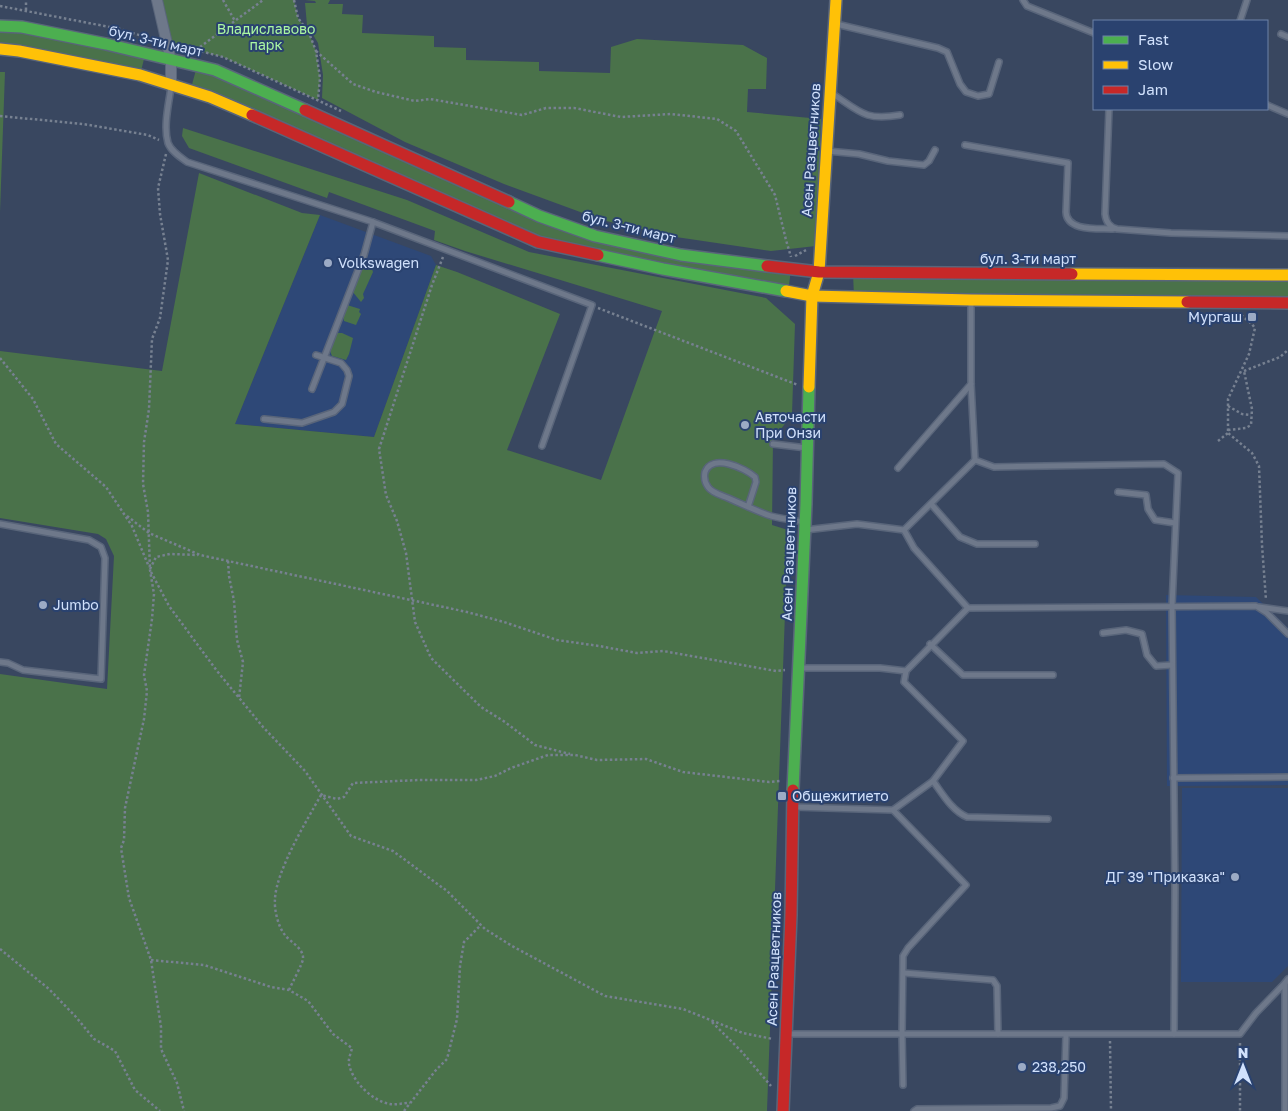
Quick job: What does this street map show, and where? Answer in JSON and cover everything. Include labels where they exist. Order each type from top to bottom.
[{"type":"street","points":[[156,0],[168,43],[171,61],[171,86]]},
{"type":"street","name":"Асен Разцветников","points":[[784,1107],[812,296],[819,272],[836,0]]},
{"type":"street","name":"бул. 3-ти март","points":[[0,26],[22,27],[106,44],[215,70],[539,216],[595,236],[681,255],[819,272],[1288,275]]},
{"type":"street","points":[[0,49],[140,75],[210,97],[538,242],[663,269],[812,296],[971,300],[1288,303]]},
{"type":"lane","points":[[1023,0],[1027,6],[1093,33]]},
{"type":"lane","points":[[1240,20],[1248,0]]},
{"type":"lane","points":[[835,24],[948,52],[960,84],[966,92],[978,96],[989,94],[998,62]]},
{"type":"lane","points":[[1281,34],[1288,36]]},
{"type":"lane","points":[[171,86],[167,127],[168,143],[175,153],[187,162],[373,222],[445,251],[592,305],[542,446]]},
{"type":"lane","points":[[830,92],[854,110],[865,115],[886,117],[900,115]]},
{"type":"lane","points":[[1268,105],[1288,114]]},
{"type":"lane","points":[[1109,110],[1105,218],[1109,226],[1117,229]]},
{"type":"lane","points":[[965,145],[1068,163],[1067,220],[1076,226],[1171,233],[1288,236]]},
{"type":"lane","points":[[826,151],[859,154],[888,161],[924,165],[929,161],[935,150]]},
{"type":"lane","points":[[312,389],[364,255],[373,222]]},
{"type":"lane","points":[[904,530],[975,460],[971,300]]},
{"type":"lane","points":[[264,419],[302,423],[334,412],[342,404],[349,376],[347,370],[341,363],[316,355]]},
{"type":"lane","points":[[898,468],[972,384]]},
{"type":"lane","points":[[773,444],[808,448]]},
{"type":"lane","points":[[975,460],[994,467],[1164,464],[1178,472],[1172,606],[1175,888],[1174,1034]]},
{"type":"lane","points":[[748,507],[756,482],[755,477],[725,463],[717,462],[709,466],[704,478],[710,490],[748,507],[772,516],[805,526],[857,524],[904,530]]},
{"type":"lane","points":[[1118,492],[1146,495],[1148,509],[1155,520],[1175,523]]},
{"type":"lane","points":[[931,504],[960,537],[977,544],[1035,544]]},
{"type":"lane","points":[[0,524],[89,540],[102,547],[105,558],[102,678],[23,670],[8,663],[0,662]]},
{"type":"lane","points":[[904,530],[914,548],[968,608]]},
{"type":"lane","points":[[793,806],[893,810],[933,781],[963,741],[904,682],[906,671],[930,644],[968,608],[1172,606],[1258,607],[1288,611]]},
{"type":"lane","points":[[1258,607],[1267,613],[1288,634]]},
{"type":"lane","points":[[1102,633],[1126,630],[1142,634],[1147,655],[1156,666],[1172,665]]},
{"type":"lane","points":[[930,644],[963,675],[1053,675]]},
{"type":"lane","points":[[799,668],[880,668],[906,671]]},
{"type":"lane","points":[[1173,778],[1288,777]]},
{"type":"lane","points":[[933,781],[952,806],[960,814],[967,817],[1048,819]]},
{"type":"lane","points":[[893,810],[966,885],[908,948],[903,956],[903,1084]]},
{"type":"lane","points":[[904,973],[993,980],[997,986],[998,1034]]},
{"type":"lane","points":[[787,1038],[902,1034],[1240,1034],[1256,1013],[1286,981]]},
{"type":"lane","points":[[1285,1111],[1286,981]]},
{"type":"lane","points":[[914,1111],[917,1109],[1052,1108],[1060,1106],[1064,1098],[1066,1035]]},
{"type":"path","points":[[26,0],[26,10]]},
{"type":"path","points":[[223,0],[235,21]]},
{"type":"path","points":[[196,50],[263,0]]},
{"type":"path","points":[[294,0],[298,18],[309,33],[316,51],[320,78],[318,100]]},
{"type":"path","points":[[0,6],[120,29],[223,57],[345,114]]},
{"type":"path","points":[[316,51],[353,84],[376,92],[415,101],[430,98],[522,115],[546,108],[574,108],[621,117],[671,114],[717,119],[736,131],[775,195],[792,258]]},
{"type":"path","points":[[0,116],[82,124],[148,136],[168,143],[158,188],[160,214],[168,260],[160,318],[152,340],[144,442],[143,484],[148,512],[150,570],[154,594],[144,675],[147,691],[144,719],[125,808],[124,840],[121,848],[129,898],[151,960],[161,1027],[161,1049],[177,1083],[184,1111]]},
{"type":"path","points":[[782,256],[792,258],[808,249],[820,249]]},
{"type":"path","points":[[445,251],[432,285],[379,450],[386,495],[397,521],[406,553],[415,622],[431,658],[481,707],[505,722],[535,745],[597,760],[646,759],[683,772],[769,782],[794,780]]},
{"type":"path","points":[[1230,303],[1254,328],[1249,354],[1228,399],[1228,431],[1252,453],[1259,466],[1267,613]]},
{"type":"path","points":[[592,305],[809,390]]},
{"type":"path","points":[[1242,372],[1280,357],[1288,350]]},
{"type":"path","points":[[0,358],[33,399],[56,444],[106,487],[124,513],[132,526],[150,570],[169,606],[239,698],[305,772],[351,836],[393,850],[447,891],[481,925],[512,946],[605,996],[683,1009],[743,1033],[787,1038]]},
{"type":"path","points":[[1218,441],[1228,431],[1246,428],[1251,425],[1252,409],[1242,372]]},
{"type":"path","points":[[1228,406],[1242,414],[1252,415]]},
{"type":"path","points":[[124,513],[149,533],[200,555]]},
{"type":"path","points":[[150,570],[156,557],[170,554],[200,555],[412,600],[504,622],[557,640],[637,653],[663,651],[776,671],[799,668]]},
{"type":"path","points":[[228,561],[234,600],[237,640],[243,662],[239,698]]},
{"type":"path","points":[[321,794],[337,799],[344,796],[353,783],[476,780],[494,776],[548,755],[575,755]]},
{"type":"path","points":[[289,990],[303,958],[300,950],[284,934],[277,916],[275,900],[277,884],[287,860],[321,794]]},
{"type":"path","points":[[404,1111],[447,1059],[457,1019],[460,966],[464,942],[481,925]]},
{"type":"path","points":[[0,949],[49,989],[94,1039],[115,1051],[136,1090],[160,1111]]},
{"type":"path","points":[[151,960],[204,965],[272,987],[289,990],[308,1001],[333,1034],[352,1048],[348,1062],[353,1073],[372,1096],[389,1104],[410,1103]]},
{"type":"path","points":[[711,1020],[753,1065],[784,1107]]},
{"type":"path","points":[[1240,1034],[1240,1111]]},
{"type":"path","points":[[1110,1035],[1111,1111]]},
{"type":"shaded area","points":[[320,215],[431,256],[436,265],[374,437],[235,424]]},
{"type":"shaded area","points":[[1166,595],[1256,597],[1288,628],[1288,785],[1167,786]]},
{"type":"shaded area","name":"ДГ 39 \"Приказка\"","points":[[1182,788],[1288,788],[1288,966],[1272,982],[1181,982]]},
{"type":"green space","name":"Владиславово парк","points":[[157,0],[294,0],[298,18],[309,33],[316,51],[320,78],[318,100],[223,57],[168,43]]},
{"type":"green space","points":[[305,0],[330,0],[328,4],[343,4],[342,14],[363,15],[362,33],[434,36],[434,47],[466,48],[466,60],[539,62],[539,71],[610,73],[611,47],[637,39],[743,45],[767,58],[766,89],[748,89],[747,112],[821,119],[816,246],[771,251],[676,237],[602,220],[504,184],[405,142],[322,98],[323,75],[318,43],[307,25],[305,3],[316,3],[315,1]]},
{"type":"green space","points":[[0,26],[145,55],[140,75],[0,49]]},
{"type":"green space","points":[[197,66],[595,236],[791,269],[788,293],[538,242],[190,92]]},
{"type":"green space","points":[[0,72],[5,72],[0,212]]},
{"type":"green space","points":[[183,128],[407,200],[529,252],[766,298],[795,324],[792,414],[773,440],[772,525],[788,530],[767,1111],[0,1111],[0,674],[107,689],[114,556],[106,539],[98,534],[0,518],[0,351],[162,371],[199,173],[302,213],[320,215],[235,424],[374,437],[436,265],[560,314],[507,450],[601,480],[662,311],[465,251],[434,240],[435,231],[329,192],[327,198],[189,148],[182,136]]},
{"type":"green space","points":[[367,267],[372,269],[373,272],[361,302],[352,291],[360,270]]},
{"type":"green space","points":[[853,273],[1288,275],[1288,302],[854,297]]},
{"type":"green space","points":[[347,305],[360,309],[359,312],[361,314],[356,325],[344,321],[343,316]]},
{"type":"green space","points":[[337,333],[353,338],[346,360],[332,356],[331,353],[332,344]]},
{"type":"traffic: fast","points":[[0,26],[22,27],[106,44],[215,70],[305,110]]},
{"type":"traffic: fast","points":[[509,202],[539,216],[595,236],[681,255],[767,266]]},
{"type":"traffic: fast","points":[[598,255],[663,269],[786,291]]},
{"type":"traffic: fast","points":[[793,790],[806,504],[809,387]]},
{"type":"traffic: slow","points":[[809,387],[812,296],[819,272],[836,0]]},
{"type":"traffic: slow","points":[[0,49],[19,51],[140,75],[210,97],[252,115]]},
{"type":"traffic: slow","points":[[1072,274],[1288,275]]},
{"type":"traffic: slow","points":[[786,291],[812,296],[1187,302]]},
{"type":"traffic: jam","points":[[305,110],[509,202]]},
{"type":"traffic: jam","points":[[252,115],[538,242],[598,255]]},
{"type":"traffic: jam","points":[[767,266],[819,272],[1072,274]]},
{"type":"traffic: jam","points":[[1187,302],[1288,303]]},
{"type":"traffic: jam","points":[[783,1111],[791,915],[793,790]]},
{"type":"place","name":"Volkswagen","points":[[328,263]]},
{"type":"place","name":"Мургаш","points":[[1252,317]]},
{"type":"place","name":"Авточасти При Онзи","points":[[745,425]]},
{"type":"place","name":"Jumbo","points":[[43,605]]},
{"type":"place","name":"Общежитието","points":[[782,796]]},
{"type":"place","name":"ДГ 39 \"Приказка\"","points":[[1235,877]]},
{"type":"place","name":"238,250","points":[[1022,1067]]}]
